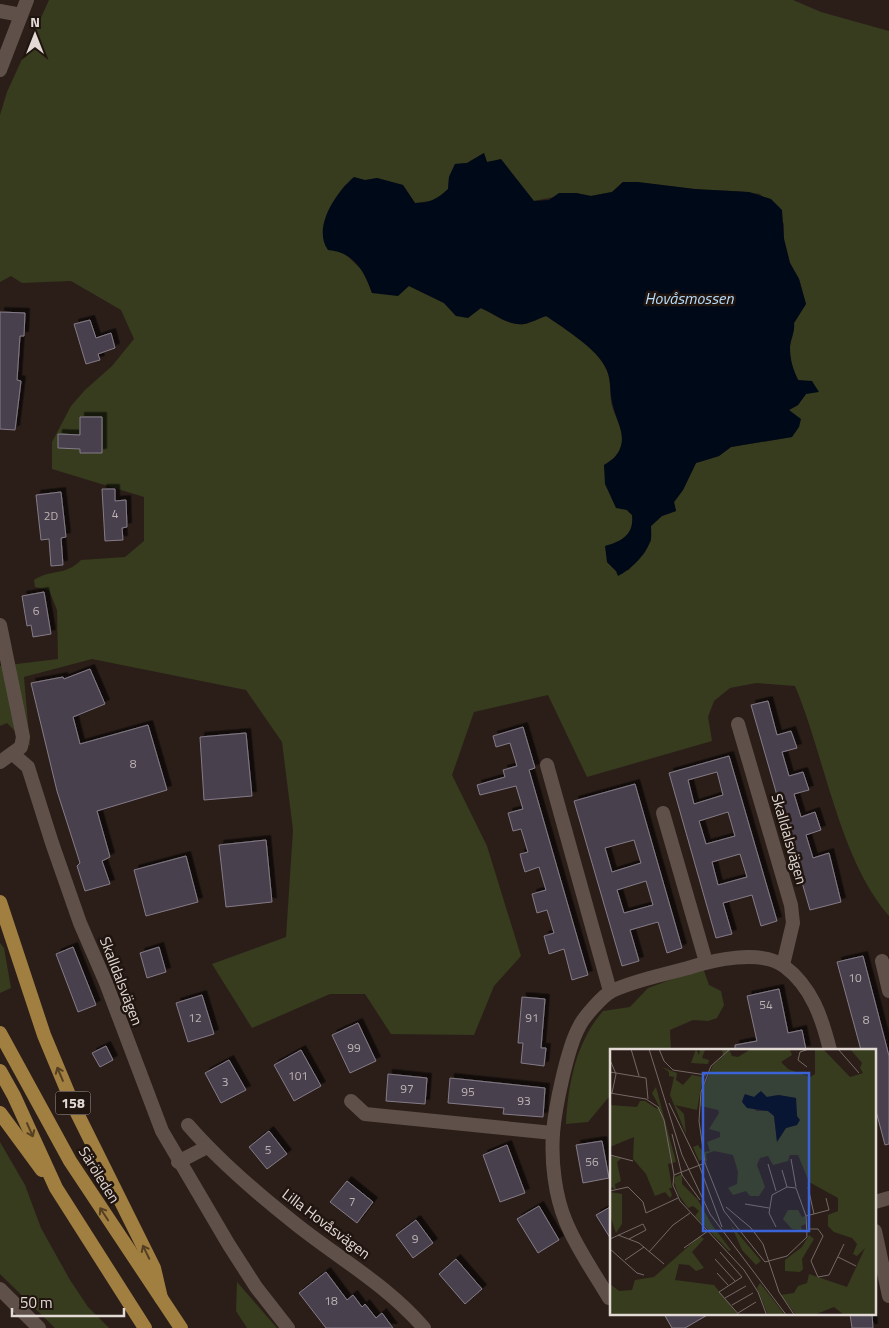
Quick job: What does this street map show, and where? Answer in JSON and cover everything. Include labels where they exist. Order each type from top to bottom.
[{"type":"main road","name":"158","points":[[0,902],[44,1036],[74,1107],[154,1268],[161,1298]]},
{"type":"main road","name":"Säröleden","points":[[0,1033],[70,1161],[181,1328]]},
{"type":"main road","points":[[0,1071],[14,1096],[56,1188]]},
{"type":"main road","points":[[0,1113],[56,1188],[145,1328]]},
{"type":"street","points":[[0,70],[27,0]]},
{"type":"street","points":[[0,11],[21,15]]},
{"type":"street","points":[[0,625],[24,737],[21,747],[0,762]]},
{"type":"street","name":"Skalldalsvägen","points":[[738,724],[791,906],[793,924],[783,965]]},
{"type":"street","name":"Skalldalsvägen","points":[[13,754],[28,767],[52,844],[80,923],[106,984],[146,1094],[178,1162],[256,1287],[288,1328]]},
{"type":"street","points":[[547,766],[610,991]]},
{"type":"street","points":[[662,813],[706,962]]},
{"type":"street","points":[[609,1298],[566,1222],[555,1181],[553,1133],[557,1105],[579,1026],[610,991],[706,962],[733,958],[751,958],[783,965],[803,985],[815,1004],[830,1049]]},
{"type":"street","points":[[882,962],[889,991]]},
{"type":"street","points":[[351,1101],[365,1114],[553,1133]]},
{"type":"street","name":"Lilla Hovåsvägen","points":[[188,1125],[207,1147],[298,1226],[406,1307],[424,1328]]},
{"type":"street","points":[[178,1162],[207,1147]]},
{"type":"street","points":[[876,1202],[889,1198]]},
{"type":"street","points":[[876,1236],[889,1296]]},
{"type":"street","points":[[0,1289],[39,1328]]},
{"type":"green space","points":[[49,0],[793,0],[821,12],[889,31],[889,916],[872,893],[857,866],[845,837],[806,714],[795,686],[756,683],[730,688],[714,701],[708,717],[712,741],[587,777],[548,695],[474,712],[452,775],[487,846],[521,956],[494,986],[474,1035],[391,1034],[365,994],[330,994],[252,1028],[212,964],[286,937],[293,830],[282,742],[246,690],[92,659],[24,677],[30,746],[7,723],[0,726],[0,666],[58,659],[57,610],[49,590],[35,587],[34,580],[40,576],[69,569],[81,560],[125,557],[144,541],[144,497],[52,469],[52,442],[71,406],[85,390],[112,366],[134,339],[121,310],[71,281],[22,283],[11,276],[0,282],[0,115],[7,92]],"holes":[[[484,153],[487,162],[501,160],[533,201],[576,193],[591,196],[612,192],[623,182],[744,192],[760,194],[784,224],[784,239],[790,263],[799,279],[806,304],[794,323],[790,346],[792,365],[806,394],[798,405],[789,410],[792,437],[731,447],[719,456],[696,463],[683,490],[674,502],[676,511],[662,516],[651,526],[651,541],[629,570],[616,571],[607,562],[634,526],[632,515],[618,499],[610,486],[605,472],[604,465],[618,452],[622,436],[612,406],[609,377],[604,365],[596,354],[575,336],[546,316],[527,323],[518,324],[507,321],[480,308],[456,316],[444,303],[409,286],[372,293],[364,272],[342,251],[327,217],[330,208],[345,185],[377,178],[403,185],[415,203],[437,200],[448,189],[449,177],[455,164],[467,163]]]},
{"type":"green space","points":[[0,943],[4,948],[11,988],[0,993]]},
{"type":"green space","points":[[703,968],[709,985],[721,991],[724,1005],[717,1018],[708,1021],[693,1020],[670,1030],[671,1049],[610,1049],[610,1097],[588,1122],[566,1124],[571,1079],[586,1036],[603,1011],[630,1007],[648,988]]},
{"type":"green space","points":[[0,1142],[25,1185],[41,1228],[70,1280],[88,1307],[109,1328],[55,1328],[0,1274]]},
{"type":"green space","points":[[237,1282],[277,1328],[247,1328],[236,1311]]},
{"type":"water","name":"Hovåsmossen","points":[[484,153],[487,162],[501,159],[534,201],[549,200],[559,193],[576,193],[591,196],[612,192],[623,182],[638,182],[695,189],[749,192],[771,199],[782,210],[784,239],[790,263],[799,279],[806,304],[794,323],[790,347],[791,360],[798,380],[812,381],[819,392],[806,394],[798,405],[789,410],[801,419],[799,427],[792,437],[731,447],[719,456],[696,463],[683,490],[674,502],[676,511],[662,516],[651,526],[651,540],[645,552],[632,566],[618,576],[616,571],[607,562],[605,546],[617,542],[626,536],[631,527],[632,515],[627,510],[616,508],[605,484],[604,465],[618,452],[622,436],[613,406],[607,371],[596,354],[575,336],[546,316],[527,323],[518,324],[507,321],[481,308],[468,318],[456,316],[444,303],[409,286],[398,296],[372,293],[357,264],[345,254],[328,250],[324,241],[324,221],[328,211],[340,192],[354,177],[365,180],[377,178],[403,185],[415,203],[425,202],[437,198],[448,189],[449,177],[455,164],[467,163]]},
{"type":"building","points":[[0,312],[25,313],[24,336],[20,336],[17,380],[21,381],[15,430],[0,429]]},
{"type":"building","points":[[90,320],[96,338],[111,333],[115,348],[98,354],[100,360],[86,364],[74,324]]},
{"type":"building","points":[[80,417],[102,417],[102,453],[80,453],[80,449],[58,448],[58,434],[80,435]]},
{"type":"building","points":[[102,489],[115,489],[115,501],[126,500],[127,527],[122,528],[123,540],[105,541]]},
{"type":"building","points":[[61,492],[66,537],[61,538],[63,565],[51,566],[49,539],[41,540],[36,495]]},
{"type":"building","points":[[44,592],[51,634],[33,637],[31,625],[27,626],[22,596]]},
{"type":"building","points":[[90,669],[105,704],[73,717],[80,744],[148,725],[167,790],[97,811],[110,857],[102,861],[110,884],[85,891],[77,866],[80,863],[57,791],[31,683],[63,677],[64,679]]},
{"type":"building","points":[[768,701],[777,735],[791,731],[797,748],[782,752],[789,776],[803,772],[809,790],[794,794],[801,817],[815,812],[821,830],[806,835],[813,858],[829,853],[841,902],[810,910],[751,705]]},
{"type":"building","points":[[523,727],[535,768],[529,770],[588,975],[572,980],[564,949],[549,954],[544,936],[554,933],[547,910],[537,913],[532,894],[546,890],[539,867],[525,872],[520,854],[528,852],[521,829],[513,831],[508,813],[523,809],[516,786],[480,795],[477,785],[505,777],[503,770],[517,766],[510,743],[496,747],[493,736]]},
{"type":"building","points":[[246,733],[252,796],[204,800],[200,737]]},
{"type":"building","points":[[729,756],[777,921],[761,926],[752,895],[723,903],[732,934],[716,938],[669,773]],"holes":[[[717,772],[723,795],[694,804],[688,780]],[[728,812],[735,836],[706,844],[699,821]],[[740,854],[747,877],[718,885],[712,862]]]},
{"type":"building","points":[[635,784],[682,948],[667,953],[658,922],[630,930],[639,961],[622,966],[574,801]],"holes":[[[634,840],[641,863],[612,872],[605,848]],[[646,881],[653,905],[624,913],[617,890]]]},
{"type":"building","points":[[266,840],[272,902],[226,907],[219,845]]},
{"type":"building","points":[[186,856],[198,902],[146,916],[134,870]]},
{"type":"building","points":[[73,947],[96,1005],[78,1012],[56,954]]},
{"type":"building","points":[[159,947],[166,972],[147,978],[140,953]]},
{"type":"building","points":[[863,956],[889,1056],[889,1144],[885,1145],[876,1111],[876,1049],[861,1049],[837,962]]},
{"type":"building","points":[[779,989],[788,1033],[802,1030],[806,1049],[735,1049],[735,1045],[757,1041],[747,996]]},
{"type":"building","points":[[202,995],[214,1034],[188,1042],[176,1003]]},
{"type":"building","points":[[522,997],[545,999],[541,1048],[546,1048],[544,1066],[521,1063],[523,1043],[518,1043]]},
{"type":"building","points":[[358,1023],[376,1061],[350,1073],[332,1035]]},
{"type":"building","points":[[106,1046],[113,1060],[100,1067],[92,1053]]},
{"type":"building","points":[[301,1050],[321,1086],[294,1101],[274,1065]]},
{"type":"building","points":[[229,1060],[246,1090],[221,1103],[205,1073]]},
{"type":"building","points":[[388,1074],[427,1078],[425,1104],[386,1101]]},
{"type":"building","points":[[450,1078],[545,1088],[543,1117],[503,1114],[504,1108],[448,1103]]},
{"type":"building","points":[[269,1131],[287,1154],[267,1169],[249,1147]]},
{"type":"building","points":[[602,1141],[609,1178],[583,1183],[576,1145]]},
{"type":"building","points":[[507,1145],[525,1193],[500,1202],[483,1155]]},
{"type":"building","points":[[347,1181],[373,1202],[357,1223],[330,1202]]},
{"type":"building","points":[[539,1206],[559,1240],[538,1253],[517,1219]]},
{"type":"building","points":[[610,1207],[610,1238],[596,1215]]},
{"type":"building","points":[[416,1220],[433,1243],[413,1258],[396,1235]]},
{"type":"building","points":[[456,1259],[482,1289],[465,1304],[439,1274]]},
{"type":"building","points":[[326,1272],[347,1300],[353,1295],[362,1307],[365,1304],[376,1318],[382,1313],[393,1328],[326,1328],[299,1293]]},
{"type":"building","points":[[665,1316],[706,1316],[685,1328],[672,1328]]},
{"type":"building","points":[[850,1316],[872,1316],[873,1328],[852,1328]]}]
